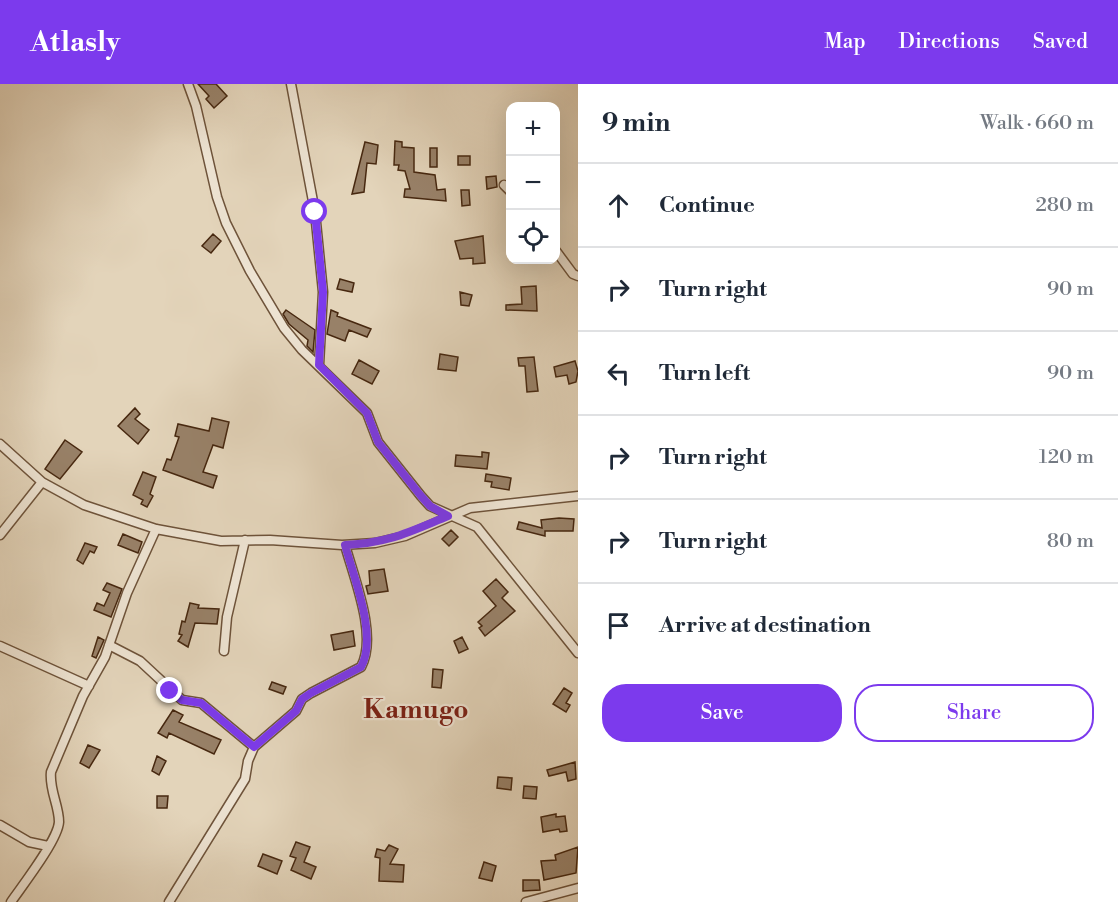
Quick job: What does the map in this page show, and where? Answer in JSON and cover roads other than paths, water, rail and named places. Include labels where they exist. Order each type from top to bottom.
[{"type":"street","points":[[188,84],[196,106],[217,197],[238,247],[284,328],[302,350],[367,413],[378,442],[430,506],[477,528],[578,653]]},
{"type":"street","points":[[291,84],[315,212],[323,292],[319,365]]},
{"type":"street","points":[[560,257],[573,274],[578,276]]},
{"type":"street","points":[[0,444],[42,482],[84,505],[156,529],[212,540],[345,545],[375,543],[405,536],[470,508],[578,496]]},
{"type":"street","points":[[0,535],[42,482]]},
{"type":"street","points":[[11,902],[48,846],[59,823],[49,784],[51,772],[109,645],[127,593],[156,529]]},
{"type":"street","points":[[224,651],[226,617],[245,540]]},
{"type":"street","points":[[169,902],[246,779],[248,761],[254,747],[296,711],[302,699],[361,667],[366,658],[367,634],[345,545]]},
{"type":"street","points":[[109,645],[140,661],[182,700],[201,703],[254,747]]},
{"type":"street","points":[[0,646],[89,686]]},
{"type":"street","points":[[0,825],[29,842],[48,846]]},
{"type":"street","points":[[526,902],[578,888]]},
{"type":"district","name":"Kamugo","points":[[416,709]]}]
